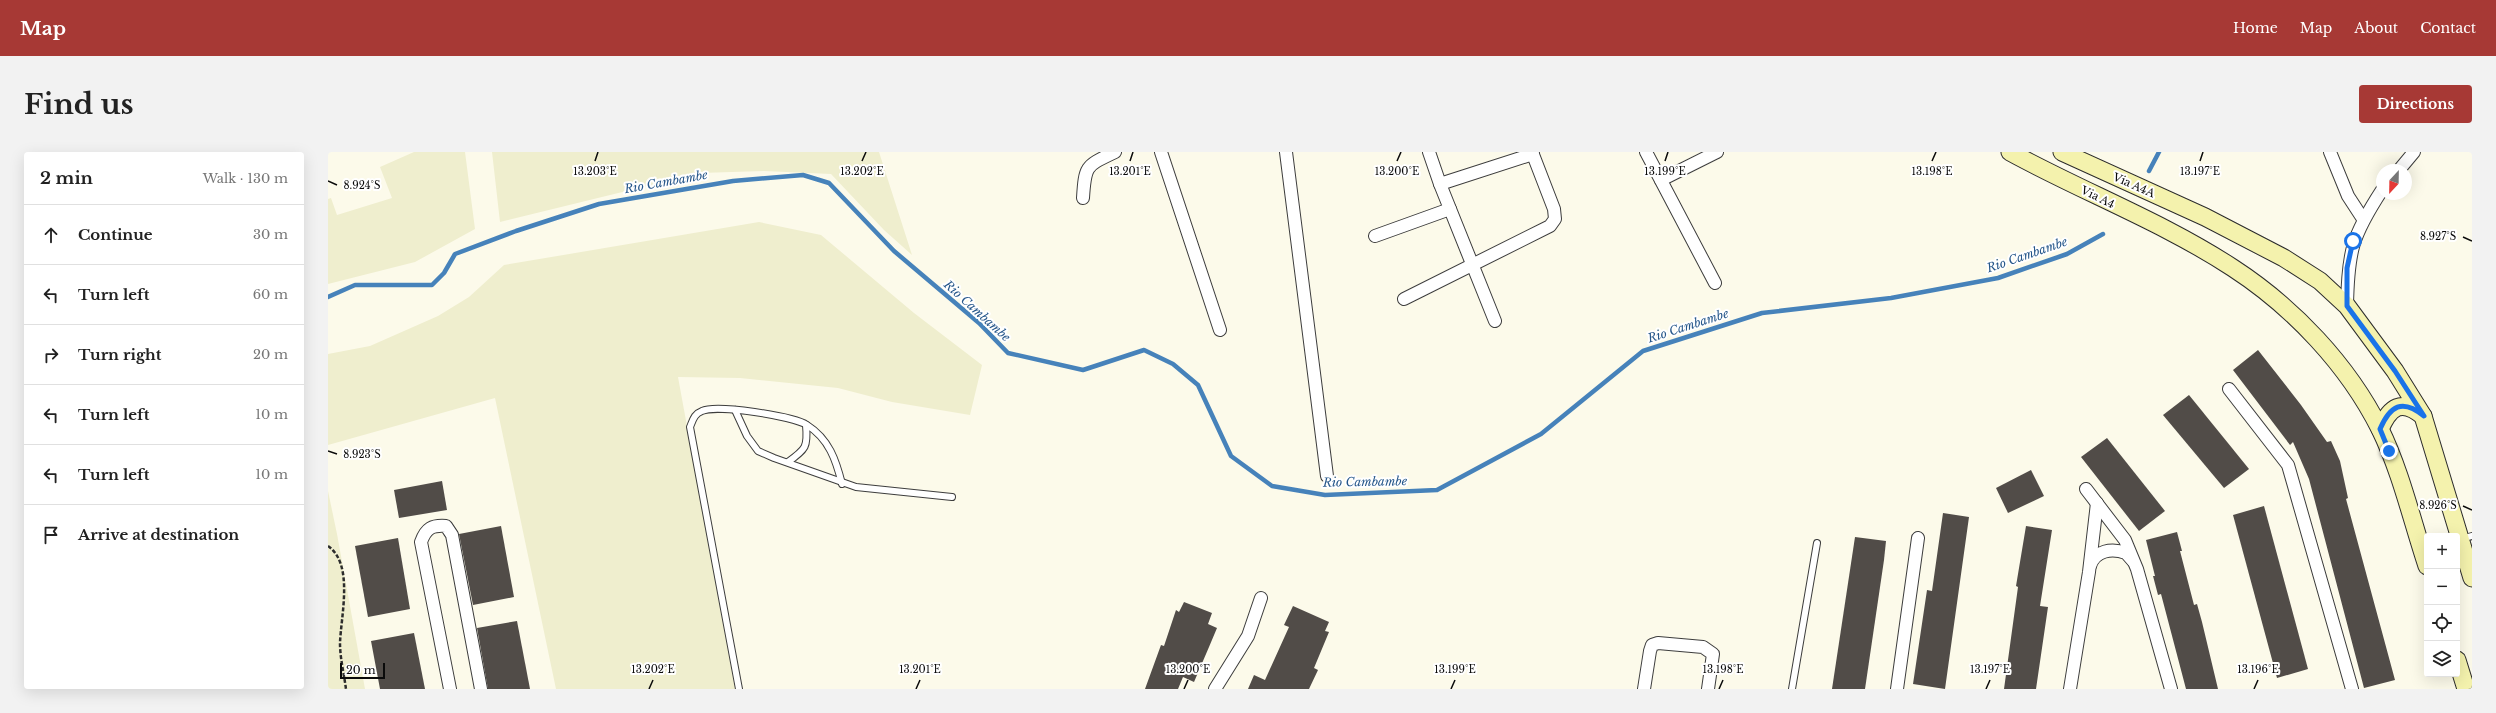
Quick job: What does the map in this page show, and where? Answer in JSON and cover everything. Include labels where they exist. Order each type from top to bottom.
[{"type":"main road","name":"Via A4","points":[[2010,152],[2187,241],[2233,267],[2267,292],[2293,316],[2327,351],[2360,394],[2380,429],[2424,557]]},
{"type":"main road","name":"Via A4A","points":[[2062,152],[2205,217],[2284,258],[2320,281],[2347,306],[2395,371],[2424,416],[2466,538],[2471,572]]},
{"type":"main road","points":[[2380,429],[2390,410],[2400,406],[2414,408],[2424,416]]},
{"type":"main road","points":[[2460,670],[2466,689]]},
{"type":"street","points":[[1083,198],[1084,174],[1090,166],[1115,152]]},
{"type":"street","points":[[1160,152],[1220,330]]},
{"type":"street","points":[[1286,152],[1327,476]]},
{"type":"street","points":[[1429,152],[1440,184],[1495,321]]},
{"type":"street","points":[[1646,152],[1714,283]]},
{"type":"street","points":[[1661,180],[1716,152]]},
{"type":"street","points":[[2330,152],[2348,196],[2364,219]]},
{"type":"street","points":[[2404,164],[2414,152]]},
{"type":"street","points":[[1404,299],[1550,226],[1555,219],[1554,209],[1533,153],[1440,184]]},
{"type":"street","points":[[2347,306],[2347,268],[2353,241],[2376,200]]},
{"type":"street","points":[[1375,236],[1450,209]]},
{"type":"street","points":[[2230,389],[2288,465],[2352,689]]},
{"type":"street","points":[[2086,490],[2125,540],[2137,569],[2171,689]]},
{"type":"street","points":[[2070,689],[2089,572],[2096,503]]},
{"type":"street","points":[[450,689],[421,542],[424,532],[435,525],[446,526],[452,535],[481,689]]},
{"type":"street","points":[[1897,689],[1918,538]]},
{"type":"street","points":[[2089,572],[2097,556],[2109,550],[2126,553],[2137,569]]},
{"type":"street","points":[[1215,689],[1248,636],[1261,598]]},
{"type":"street","points":[[1644,689],[1650,651],[1652,645],[1658,643],[1703,647],[1713,654],[1708,689]]},
{"type":"lane","points":[[739,689],[690,427],[694,416],[703,410],[735,410],[790,418],[806,425],[832,451],[842,484]]},
{"type":"lane","points":[[735,410],[747,436],[758,451],[842,484],[856,487],[952,497]]},
{"type":"lane","points":[[788,462],[803,451],[808,442],[806,425]]},
{"type":"lane","points":[[1792,689],[1816,544]]},
{"type":"path","points":[[328,546],[340,560],[345,593],[340,644],[346,689]]},
{"type":"green space","points":[[414,152],[465,152],[475,229],[415,262],[328,284],[328,199],[331,198],[337,215],[392,198],[380,167]]},
{"type":"green space","points":[[492,152],[879,152],[912,255],[884,230],[831,174],[764,171],[700,173],[500,222]]},
{"type":"green space","points":[[759,222],[821,235],[914,313],[982,365],[970,415],[892,402],[838,388],[740,378],[678,377],[735,689],[556,689],[495,398],[328,445],[328,354],[370,346],[438,316],[469,297],[504,265]]},
{"type":"green space","points":[[328,491],[337,534],[365,689],[328,689]]},
{"type":"building","points":[[2258,350],[2301,405],[2327,442],[2331,441],[2340,461],[2348,498],[2346,499],[2395,680],[2364,688],[2309,479],[2293,442],[2290,445],[2233,370]]},
{"type":"building","points":[[2189,395],[2249,469],[2224,488],[2163,415]]},
{"type":"building","points":[[2107,438],[2165,511],[2139,531],[2081,457]]},
{"type":"building","points":[[2031,470],[2044,496],[2008,513],[1996,488]]},
{"type":"building","points":[[442,481],[447,510],[399,518],[394,490]]},
{"type":"building","points":[[2264,506],[2308,669],[2277,678],[2233,515]]},
{"type":"building","points":[[1943,513],[1969,517],[1945,689],[1913,684],[1927,590],[1932,591]]},
{"type":"building","points":[[501,526],[514,597],[473,605],[459,534]]},
{"type":"building","points":[[2026,526],[2052,530],[2040,606],[2048,607],[2036,689],[2004,689],[2018,587],[2016,586]]},
{"type":"building","points":[[2177,532],[2182,551],[2180,551],[2194,605],[2197,604],[2218,689],[2186,689],[2161,594],[2158,595],[2153,576],[2155,576],[2146,540]]},
{"type":"building","points":[[1855,537],[1886,541],[1865,689],[1832,689]]},
{"type":"building","points":[[398,538],[410,609],[368,617],[355,546]]},
{"type":"building","points":[[1184,602],[1212,613],[1208,624],[1217,628],[1194,682],[1183,677],[1178,689],[1145,689],[1161,645],[1164,646],[1176,610],[1179,612]]},
{"type":"building","points":[[1293,606],[1329,622],[1325,631],[1329,632],[1314,668],[1318,670],[1309,689],[1248,689],[1254,675],[1265,680],[1289,627],[1284,625]]},
{"type":"building","points":[[517,621],[530,689],[488,689],[477,628]]},
{"type":"building","points":[[414,633],[425,689],[380,689],[371,641]]},
{"type":"waterway","name":"Rio Cambambe","points":[[2149,171],[2159,152]]},
{"type":"waterway","name":"Rio Cambambe","points":[[328,297],[355,285],[432,285],[444,273],[455,254],[516,231],[599,204],[733,181],[803,175],[829,183],[894,251],[979,323],[1008,353],[1083,370],[1144,350],[1173,364],[1198,385],[1231,456],[1272,486],[1325,495],[1437,490],[1541,434],[1643,351],[1762,313],[1891,298],[1998,278],[2067,254],[2103,234]]},
{"type":"route","points":[[2353,241],[2347,268],[2347,306],[2395,371],[2424,416],[2414,408],[2400,406],[2390,410],[2380,429],[2389,451]]}]
